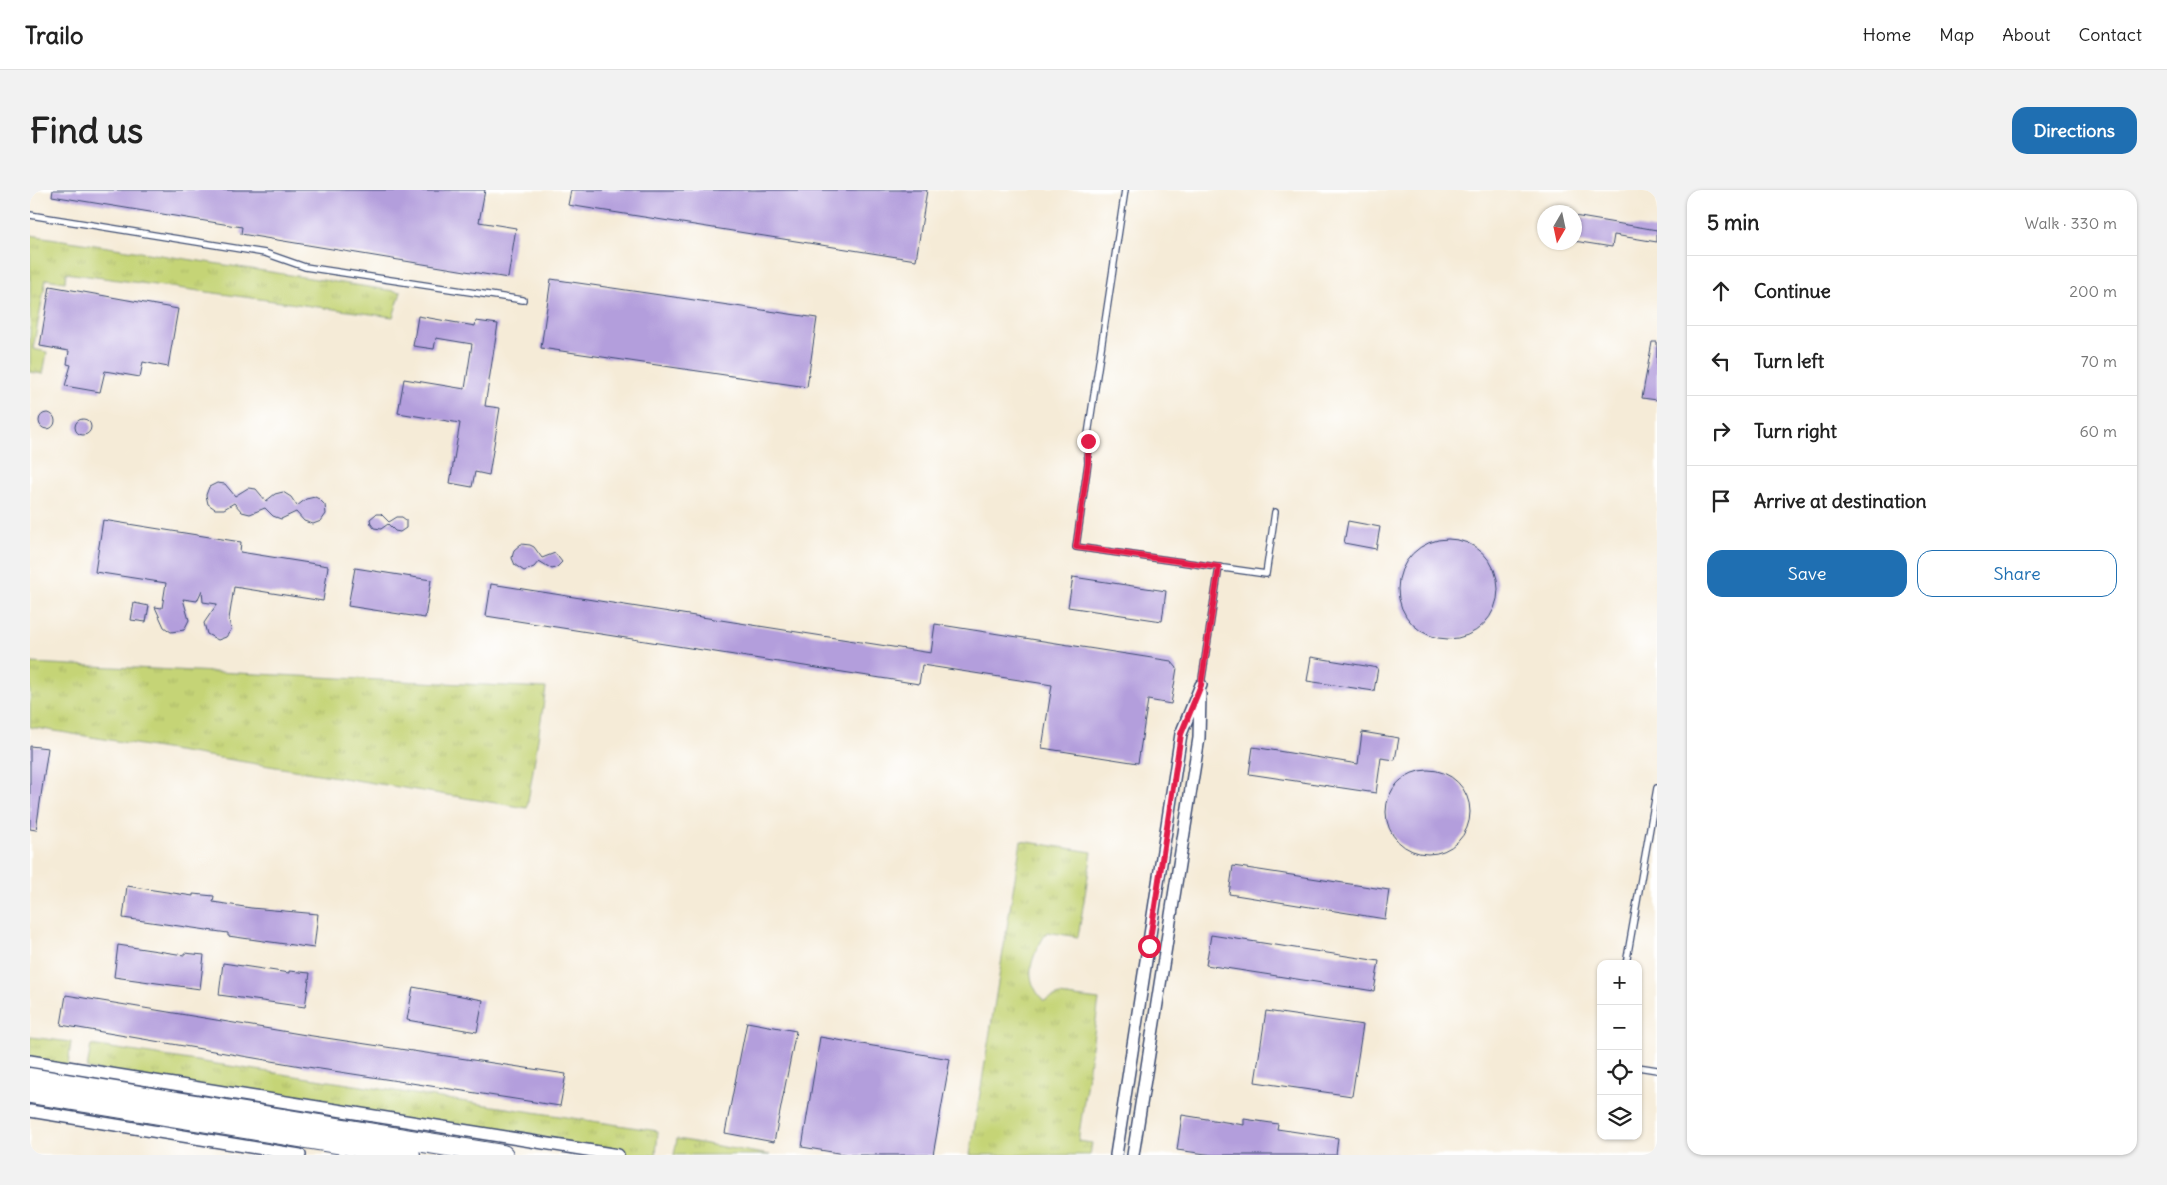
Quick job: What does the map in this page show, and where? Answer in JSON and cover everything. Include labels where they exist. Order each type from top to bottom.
[{"type":"highway","points":[[30,1078],[503,1155]]},
{"type":"highway","points":[[30,1093],[410,1155]]},
{"type":"street","points":[[1116,1155],[1181,734],[1201,685]]},
{"type":"street","points":[[1133,1155],[1199,738],[1201,685]]},
{"type":"street","points":[[30,1060],[618,1155]]},
{"type":"street","points":[[30,1111],[300,1155]]},
{"type":"lane","points":[[1125,190],[1088,441],[1088,463],[1076,547],[1266,574],[1275,512]]},
{"type":"lane","points":[[30,215],[265,253],[305,267],[523,300]]},
{"type":"lane","points":[[1201,685],[1219,567]]},
{"type":"lane","points":[[1627,960],[1657,788]]},
{"type":"lane","points":[[1642,1068],[1657,1070]]},
{"type":"green space","points":[[30,235],[401,292],[393,317],[66,273],[65,282],[46,279],[33,349],[47,352],[43,374],[30,372]]},
{"type":"green space","points":[[30,663],[546,688],[527,808],[30,727]]},
{"type":"green space","points":[[1021,841],[1092,852],[1078,937],[1047,932],[1033,958],[1031,966],[1033,983],[1044,1001],[1059,995],[1099,1000],[1078,1141],[1092,1143],[1090,1155],[970,1155]]},
{"type":"green space","points":[[30,1037],[71,1042],[68,1066],[30,1061]]},
{"type":"green space","points":[[91,1045],[658,1131],[656,1155],[617,1155],[87,1069]]},
{"type":"green space","points":[[677,1139],[770,1155],[674,1155]]},
{"type":"building","points":[[53,190],[485,190],[479,222],[516,228],[508,278],[241,234],[242,227],[52,196]]},
{"type":"building","points":[[571,190],[927,190],[916,260],[568,205]]},
{"type":"building","points":[[1582,217],[1657,230],[1657,242],[1614,235],[1612,247],[1582,242]]},
{"type":"building","points":[[551,279],[817,318],[807,387],[541,348]]},
{"type":"building","points":[[50,286],[178,309],[168,367],[143,362],[140,377],[105,371],[100,392],[65,386],[71,365],[67,364],[69,351],[40,346]]},
{"type":"building","points":[[418,316],[475,326],[476,321],[498,324],[485,406],[500,408],[489,475],[475,472],[472,487],[450,483],[460,423],[398,413],[404,379],[465,389],[472,344],[436,338],[434,349],[413,346]]},
{"type":"building","points":[[1652,342],[1657,342],[1657,400],[1642,398]]},
{"type":"building","points":[[47,413],[53,415],[55,421],[53,427],[47,429],[41,427],[39,421],[41,415]]},
{"type":"building","points":[[83,419],[89,421],[91,427],[89,433],[83,435],[77,433],[75,427],[77,421]]},
{"type":"building","points":[[217,483],[225,484],[235,496],[248,488],[256,489],[266,501],[275,494],[283,492],[291,497],[297,506],[306,499],[315,497],[325,505],[326,514],[321,521],[313,524],[304,521],[296,512],[281,519],[273,516],[265,508],[250,514],[242,512],[234,503],[224,509],[215,509],[208,504],[206,495],[209,487]]},
{"type":"building","points":[[376,514],[381,514],[389,522],[397,517],[402,517],[406,520],[406,528],[400,532],[395,531],[388,524],[381,529],[374,528],[370,519]]},
{"type":"building","points":[[103,520],[241,542],[240,552],[328,566],[323,601],[234,587],[229,619],[231,630],[226,637],[218,640],[207,634],[204,623],[217,604],[203,602],[202,590],[197,601],[183,599],[189,620],[184,630],[171,632],[164,627],[155,607],[162,608],[166,583],[95,572]]},
{"type":"building","points":[[1348,521],[1380,527],[1376,549],[1344,543]]},
{"type":"building","points":[[1448,539],[1458,540],[1476,547],[1490,561],[1497,579],[1497,599],[1490,617],[1476,631],[1458,638],[1448,639],[1438,638],[1420,631],[1406,617],[1399,599],[1398,589],[1399,579],[1406,561],[1420,547],[1438,540]]},
{"type":"building","points":[[521,544],[534,547],[542,558],[555,553],[562,562],[552,569],[539,561],[534,567],[524,571],[515,565],[512,558],[514,550]]},
{"type":"building","points":[[355,568],[431,580],[425,618],[348,606]]},
{"type":"building","points":[[1073,577],[1166,591],[1162,621],[1068,607]]},
{"type":"building","points":[[491,584],[931,653],[935,624],[1171,661],[1177,668],[1171,704],[1148,700],[1138,763],[1042,748],[1052,685],[922,665],[919,684],[486,616]]},
{"type":"building","points":[[134,603],[149,606],[146,622],[131,620]]},
{"type":"building","points":[[1311,657],[1378,668],[1374,691],[1307,681]]},
{"type":"building","points":[[1362,732],[1399,738],[1395,760],[1381,758],[1376,793],[1249,774],[1253,747],[1358,764]]},
{"type":"building","points":[[30,746],[48,748],[36,830],[30,829]]},
{"type":"building","points":[[1428,770],[1444,773],[1458,782],[1467,796],[1470,812],[1467,828],[1458,842],[1444,851],[1428,854],[1412,851],[1398,842],[1389,828],[1386,812],[1389,796],[1398,782],[1412,773]]},
{"type":"building","points":[[1233,866],[1389,890],[1385,919],[1229,894]]},
{"type":"building","points":[[127,886],[193,896],[193,894],[214,896],[213,902],[251,908],[318,914],[314,948],[123,918]]},
{"type":"building","points":[[1211,935],[1379,961],[1374,991],[1206,965]]},
{"type":"building","points":[[118,945],[184,955],[184,953],[204,955],[200,989],[114,977]]},
{"type":"building","points":[[223,963],[289,973],[289,971],[310,973],[305,1007],[219,995]]},
{"type":"building","points":[[413,987],[483,1000],[477,1032],[407,1020]]},
{"type":"building","points":[[66,995],[306,1035],[566,1074],[560,1106],[301,1066],[61,1025]]},
{"type":"building","points":[[1266,1011],[1363,1025],[1352,1096],[1255,1082]]},
{"type":"building","points":[[747,1022],[796,1031],[774,1142],[725,1133]]},
{"type":"building","points":[[820,1037],[950,1059],[933,1155],[850,1155],[802,1147]]},
{"type":"building","points":[[1182,1115],[1244,1125],[1244,1119],[1278,1124],[1277,1129],[1338,1138],[1336,1155],[1213,1155],[1177,1150]]},
{"type":"route","points":[[1088,441],[1088,463],[1076,547],[1219,567],[1201,685],[1181,734],[1149,946]]}]
